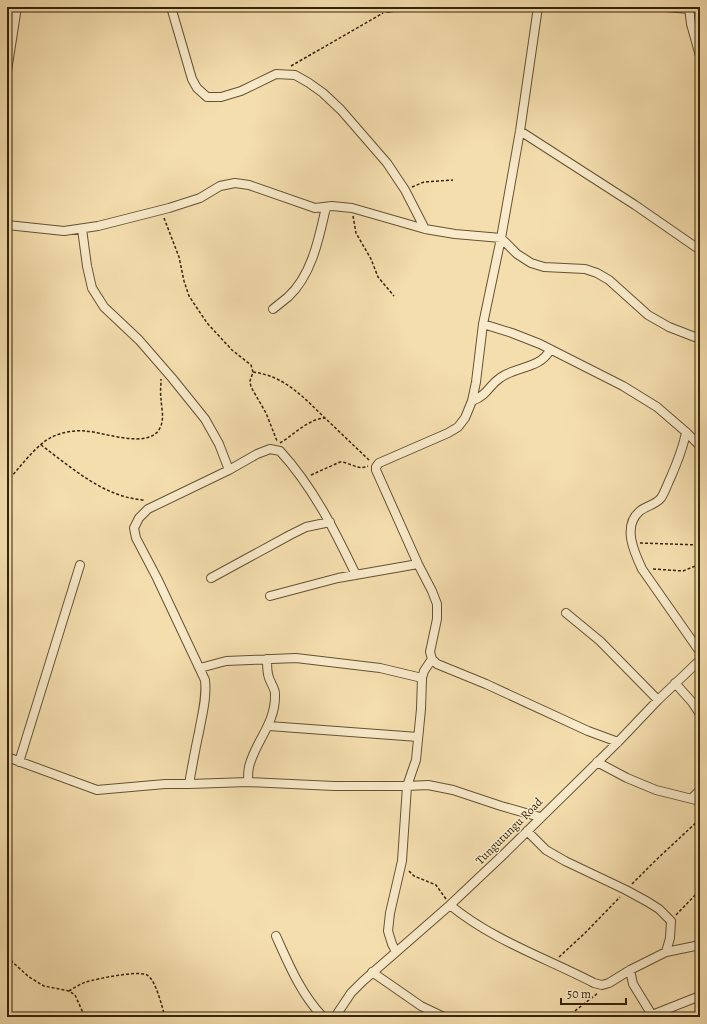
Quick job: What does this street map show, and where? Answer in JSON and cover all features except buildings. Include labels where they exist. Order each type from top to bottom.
[{"type":"street","points":[[7,72],[17,7]]},
{"type":"street","points":[[171,7],[192,79],[197,88],[207,97],[221,97],[241,91],[276,74],[295,75],[323,93],[341,110],[386,163],[405,190],[425,229]]},
{"type":"street","points":[[538,7],[520,131],[501,238],[483,324],[476,382],[472,401],[458,427],[448,433],[379,463],[376,470],[437,604],[437,619],[430,652],[432,659],[437,664],[486,684],[588,732],[618,742]]},
{"type":"street","points":[[666,7],[689,8],[691,24],[700,56]]},
{"type":"street","points":[[520,131],[635,205],[700,250]]},
{"type":"street","points":[[7,225],[64,231],[82,229],[161,210],[200,198],[220,186],[235,183],[249,186],[316,208],[342,206],[425,229],[455,234],[501,238],[517,254],[531,263],[544,267],[585,269],[597,273],[609,280],[648,315],[669,327],[700,339]]},
{"type":"street","points":[[273,309],[288,296],[300,282],[310,264],[319,239],[326,207]]},
{"type":"street","points":[[82,229],[87,266],[92,288],[104,307],[139,340],[205,419],[219,444],[229,470]]},
{"type":"street","points":[[483,324],[512,333],[623,386],[657,407],[700,446]]},
{"type":"street","points":[[472,401],[484,395],[499,378],[541,361],[546,357],[550,350]]},
{"type":"street","points":[[686,432],[679,460],[666,489],[655,504],[640,511],[634,520],[630,534],[636,556],[642,569],[700,652]]},
{"type":"street","points":[[189,784],[206,691],[205,680],[157,578],[136,538],[134,528],[139,518],[148,509],[229,470],[257,454],[270,449],[280,451],[288,459],[330,522],[356,575]]},
{"type":"street","points":[[211,578],[290,534],[306,527],[330,522]]},
{"type":"street","points":[[270,596],[356,575],[418,564]]},
{"type":"street","points":[[19,762],[80,565]]},
{"type":"street","points":[[566,613],[600,641],[658,700]]},
{"type":"street","points":[[200,668],[226,661],[296,658],[380,668],[422,678]]},
{"type":"street","points":[[248,782],[249,767],[252,758],[269,726],[276,694],[268,675],[267,659]]},
{"type":"street","points":[[396,952],[388,931],[390,913],[402,861],[407,786],[416,760],[421,709],[422,678],[432,659]]},
{"type":"street","name":"Tungutungu Road","points":[[335,1017],[351,993],[372,972],[450,905],[700,660]]},
{"type":"street","points":[[675,683],[692,702],[700,714]]},
{"type":"street","points":[[269,726],[418,737]]},
{"type":"street","points":[[7,757],[97,790],[165,784],[248,782],[334,786],[428,785],[540,817]]},
{"type":"street","points":[[597,762],[627,778],[656,790],[677,796],[696,799],[700,790]]},
{"type":"street","points":[[527,831],[546,850],[565,861],[626,890],[659,909],[671,921],[670,938],[666,952]]},
{"type":"street","points":[[450,905],[480,927],[511,944],[594,984],[602,985],[609,983],[630,970],[666,952],[700,944]]},
{"type":"street","points":[[276,936],[292,972],[305,995],[323,1017]]},
{"type":"street","points":[[630,970],[633,984],[653,1016],[700,996]]},
{"type":"street","points":[[372,972],[421,1006],[444,1017]]},
{"type":"lane","points":[[386,8],[403,7]]},
{"type":"path","points":[[290,67],[386,8]]},
{"type":"path","points":[[405,190],[424,182],[453,180]]},
{"type":"path","points":[[352,208],[353,222],[356,233],[372,259],[378,278],[394,296]]},
{"type":"path","points":[[161,210],[179,257],[189,296],[207,323],[232,350],[251,366],[253,372],[250,381],[251,387],[266,413],[278,445],[310,422],[326,418]]},
{"type":"path","points":[[7,482],[41,445],[51,437],[66,432],[85,430],[119,437],[143,439],[152,436],[160,428],[163,414],[160,397],[161,365]]},
{"type":"path","points":[[253,372],[266,374],[290,386],[373,463],[364,468],[359,468],[344,462],[340,462],[302,480]]},
{"type":"path","points":[[41,445],[105,489],[122,497],[150,501]]},
{"type":"path","points":[[632,543],[700,545]]},
{"type":"path","points":[[642,569],[683,571],[700,564]]},
{"type":"path","points":[[553,963],[585,933],[656,860],[700,819]]},
{"type":"path","points":[[402,861],[414,876],[436,885],[450,905]]},
{"type":"path","points":[[671,921],[700,890]]},
{"type":"path","points":[[7,957],[29,977],[44,986],[69,991],[76,995],[85,1017]]},
{"type":"path","points":[[69,991],[84,983],[96,979],[137,973],[147,975],[153,982],[165,1017]]},
{"type":"path","points":[[567,1017],[598,993]]}]
